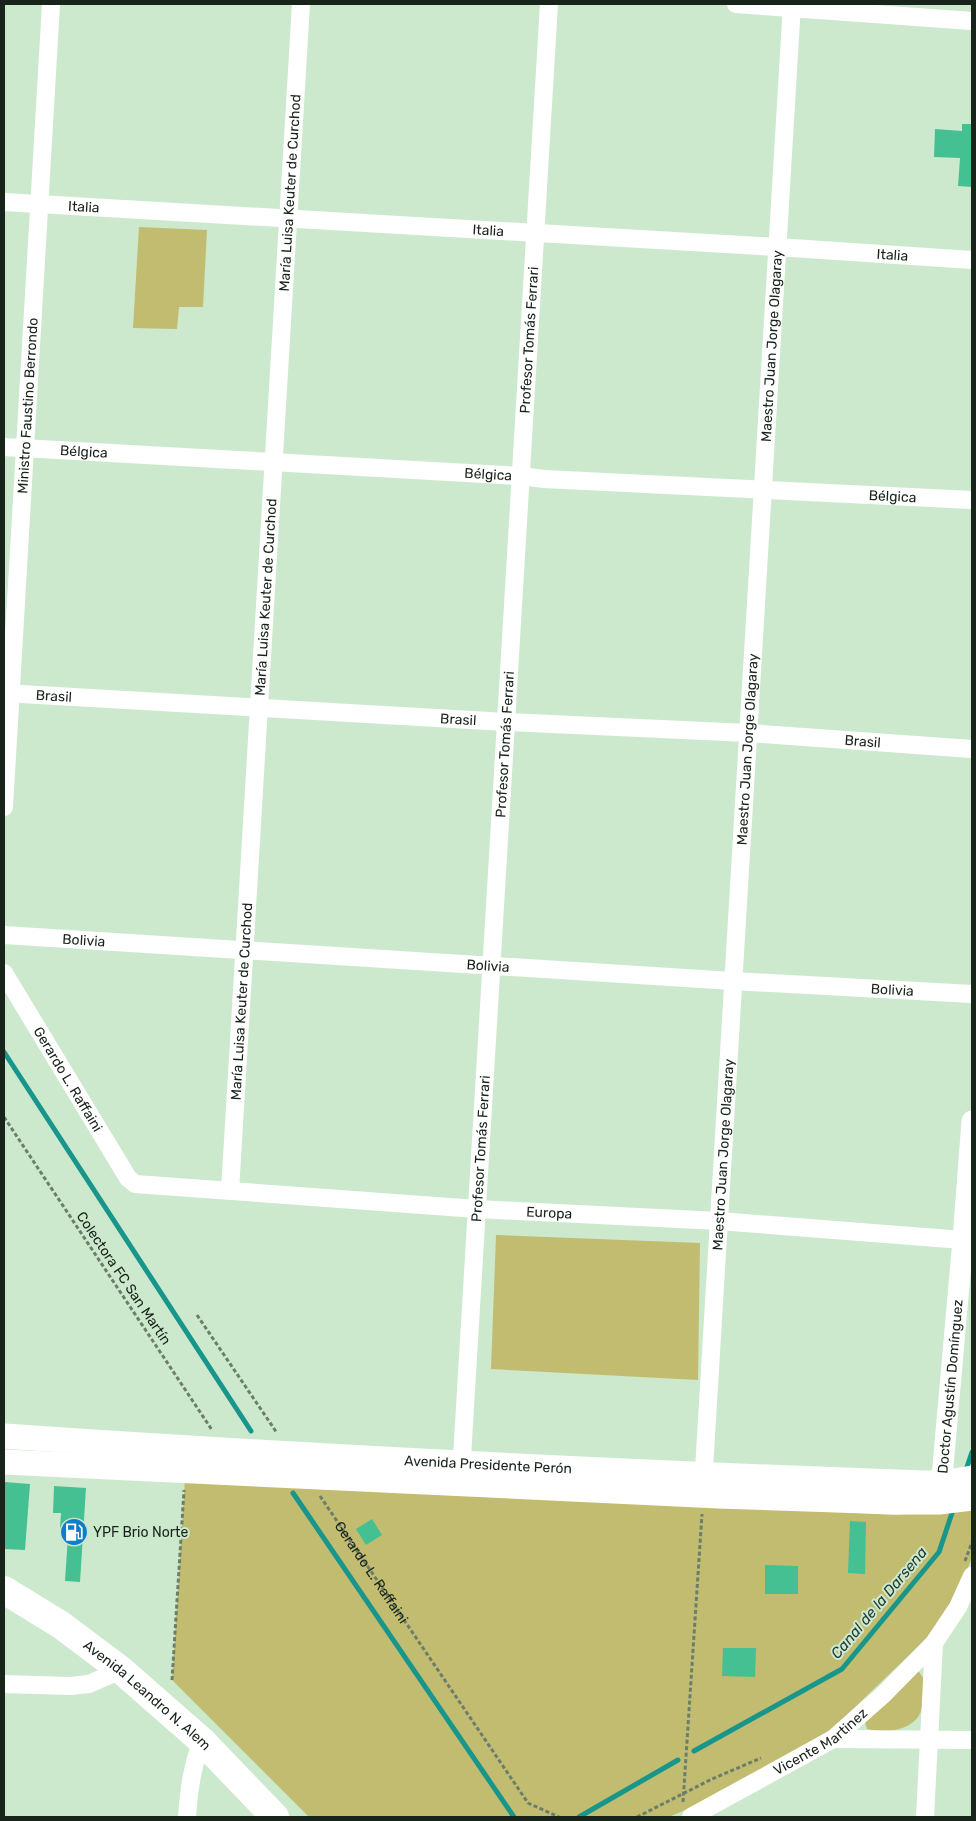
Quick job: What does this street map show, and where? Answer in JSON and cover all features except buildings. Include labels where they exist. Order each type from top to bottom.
[{"type":"main road","name":"Avenida Presidente Perón","points":[[4,1436],[306,1476],[461,1474]]},
{"type":"main road","name":"Avenida Presidente Perón","points":[[4,1462],[187,1459],[226,1451],[292,1455],[461,1474],[703,1486],[894,1502],[941,1492],[972,1478]]},
{"type":"main road","name":"Avenida Presidente Perón","points":[[941,1492],[972,1498]]},
{"type":"main road","name":"Avenida Leandro N. Alem","points":[[4,1590],[62,1624],[120,1670],[202,1741],[275,1817]]},
{"type":"street","name":"Ministro Faustino Berrondo","points":[[4,808],[7,693],[25,448],[52,4]]},
{"type":"street","name":"María Luisa Keuter de Curchod","points":[[230,1191],[302,4]]},
{"type":"street","name":"Profesor Tomás Ferrari","points":[[461,1474],[549,4]]},
{"type":"street","points":[[736,4],[792,6],[972,21]]},
{"type":"street","name":"Maestro Juan Jorge Olagaray","points":[[703,1486],[792,6]]},
{"type":"street","name":"Italia","points":[[4,202],[972,260]]},
{"type":"street","name":"Bélgica","points":[[4,447],[521,476],[544,479],[972,500]]},
{"type":"street","name":"Brasil","points":[[7,693],[972,748]]},
{"type":"street","name":"Bolivia","points":[[4,935],[733,981],[972,994]]},
{"type":"street","name":"Gerardo L. Raffaini","points":[[4,973],[128,1178],[135,1184]]},
{"type":"street","name":"Doctor Agustín Domínguez","points":[[941,1492],[972,1121]]},
{"type":"street","name":"Europa","points":[[135,1184],[477,1209],[719,1222],[963,1240]]},
{"type":"street","points":[[925,1817],[934,1643],[958,1607],[967,1572]]},
{"type":"street","name":"Vicente Martinez","points":[[687,1813],[833,1739],[884,1694],[934,1643]]},
{"type":"street","points":[[4,1684],[70,1686],[89,1684],[120,1670]]},
{"type":"street","points":[[833,1739],[972,1740]]},
{"type":"street","points":[[187,1817],[190,1780],[194,1760],[202,1741]]},
{"type":"path","name":"Colectora FC San Martín","points":[[4,1116],[226,1451]]},
{"type":"path","points":[[197,1315],[292,1455]]},
{"type":"path","points":[[172,1680],[187,1459]]},
{"type":"path","name":"Gerardo L. Raffaini","points":[[306,1476],[528,1802],[558,1816]]},
{"type":"path","points":[[687,1813],[684,1794],[703,1486]]},
{"type":"path","points":[[967,1572],[972,1542]]},
{"type":"path","points":[[637,1817],[766,1755]]},
{"type":"shaded area","points":[[139,227],[207,230],[203,307],[179,307],[177,329],[133,328]]},
{"type":"shaded area","points":[[496,1235],[700,1243],[698,1380],[491,1369]]},
{"type":"shaded area","points":[[185,1478],[896,1515],[972,1509],[972,1558],[954,1600],[928,1637],[828,1733],[699,1804],[669,1817],[309,1817],[172,1680]]},
{"type":"shaded area","points":[[913,1671],[919,1672],[924,1679],[923,1704],[918,1717],[908,1726],[894,1730],[880,1731],[867,1729],[865,1722]]},
{"type":"waterway","points":[[4,1052],[251,1431]]},
{"type":"waterway","name":"Canal de la Darsena","points":[[965,1473],[972,1452]]},
{"type":"waterway","points":[[293,1493],[514,1817]]},
{"type":"waterway","name":"Canal de la Darsena","points":[[694,1751],[842,1669],[939,1552],[954,1507]]},
{"type":"waterway","name":"Canal de la Darsena","points":[[579,1817],[678,1760]]},
{"type":"place","name":"YPF Brio Norte","points":[[74,1532]]}]
